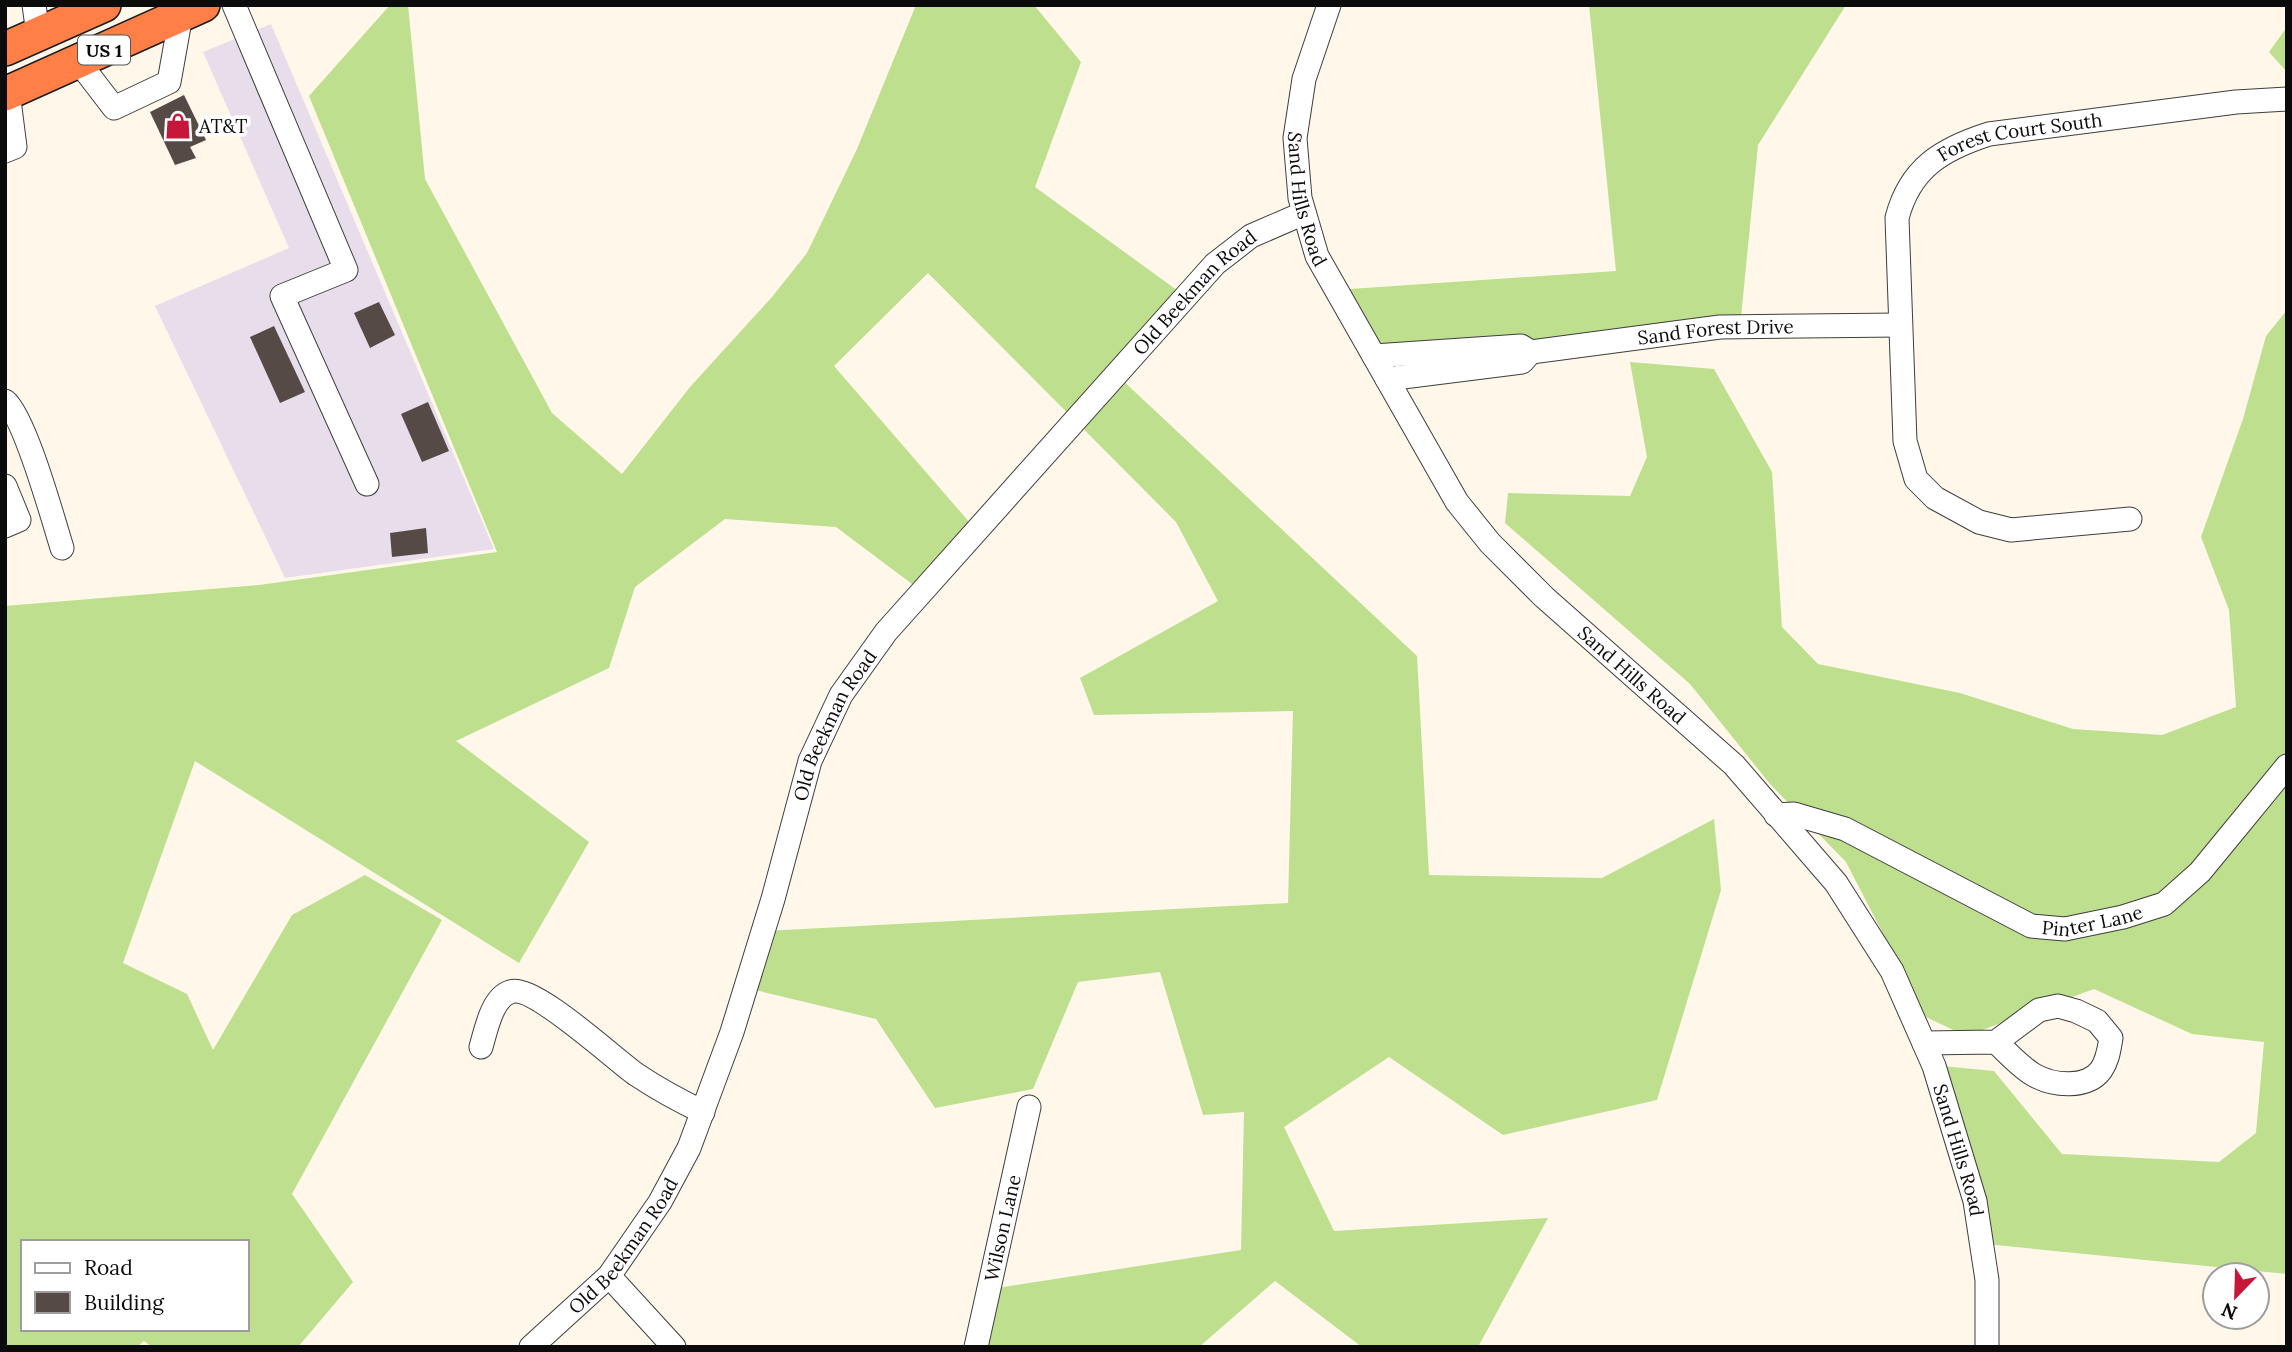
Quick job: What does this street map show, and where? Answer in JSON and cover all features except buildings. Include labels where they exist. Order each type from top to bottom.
[{"type":"highway","name":"US 1","points":[[5,49],[36,20],[104,5]]},
{"type":"highway","name":"US 1","points":[[7,93],[192,10]]},
{"type":"street","points":[[234,5],[346,270],[282,296],[367,484]]},
{"type":"street","name":"Sand Hills Road","points":[[1329,5],[1309,59],[1298,108],[1295,138],[1297,174],[1304,213],[1317,256],[1457,502],[1490,542],[1544,597],[1734,765],[1836,883],[1892,971],[1934,1066],[1975,1200],[1987,1280],[1987,1347]]},
{"type":"street","points":[[78,61],[114,108],[169,82],[192,10]]},
{"type":"street","points":[[5,151],[15,147],[7,93]]},
{"type":"street","name":"Forest Court South","points":[[2130,519],[2011,530],[1979,522],[1936,498],[1916,479],[1905,441],[1897,218],[1902,198],[1921,170],[1943,153],[1966,141],[1989,134],[2236,102],[2287,99]]},
{"type":"street","name":"Old Beekman Road","points":[[531,1347],[609,1276],[660,1202],[689,1148],[732,1032],[773,899],[810,761],[841,695],[886,632],[1215,264],[1251,236],[1304,213]]},
{"type":"street","name":"Sand Forest Drive","points":[[1374,356],[1521,346],[1531,352],[1720,327],[1900,325]]},
{"type":"street","name":"Sand Forest Drive","points":[[1387,379],[1522,362],[1531,352]]},
{"type":"street","points":[[5,401],[16,412],[62,548]]},
{"type":"street","points":[[5,486],[19,520],[5,526]]},
{"type":"street","name":"Pinter Lane","points":[[1776,816],[1794,814],[1845,829],[2031,926],[2065,929],[2123,917],[2164,904],[2200,872],[2287,765]]},
{"type":"street","points":[[481,1046],[487,1024],[500,998],[511,991],[523,991],[572,1023],[637,1075],[702,1112]]},
{"type":"street","points":[[1924,1043],[1996,1042],[2039,1010],[2058,1006],[2097,1021],[2111,1038],[2108,1057],[2099,1073],[2081,1083],[2057,1083],[2034,1075],[1996,1042]]},
{"type":"street","name":"Wilson Lane","points":[[976,1347],[1029,1107]]},
{"type":"street","points":[[609,1276],[674,1347]]},
{"type":"shaded area","points":[[271,24],[494,549],[285,578],[155,306],[289,248],[203,52]]},
{"type":"green space","points":[[390,5],[408,5],[425,179],[552,413],[622,474],[690,387],[772,297],[807,253],[857,149],[916,5],[1034,5],[1081,62],[1035,187],[1185,296],[1119,377],[1417,656],[1429,875],[1602,878],[1714,819],[1721,890],[1657,1100],[1503,1135],[1389,1057],[1284,1127],[1334,1231],[1548,1218],[1478,1347],[1362,1347],[1275,1281],[1199,1347],[974,1347],[991,1289],[1241,1250],[1244,1112],[1203,1115],[1160,972],[1078,982],[1033,1089],[935,1108],[876,1019],[751,989],[766,931],[1288,903],[1293,711],[1094,715],[1080,678],[1218,601],[1176,522],[928,273],[834,366],[977,531],[924,593],[836,527],[725,519],[635,587],[609,668],[456,741],[589,842],[519,963],[195,761],[123,963],[187,994],[213,1050],[292,915],[365,875],[442,920],[292,1194],[353,1282],[298,1347],[152,1347],[144,1341],[137,1347],[5,1347],[5,606],[259,585],[497,552],[309,96]]},
{"type":"green space","points":[[1589,5],[1846,5],[1758,145],[1740,327],[1369,356],[1335,290],[1616,271]]},
{"type":"green space","points":[[2287,27],[2287,72],[2269,52]]},
{"type":"green space","points":[[2287,310],[2287,1274],[2271,1272],[2271,1261],[2201,1261],[2201,1265],[1975,1243],[1931,1065],[1994,1071],[2062,1154],[2219,1162],[2256,1133],[2264,1042],[2192,1034],[2094,989],[1966,1036],[1926,1017],[1846,862],[1770,784],[1690,684],[1505,523],[1508,493],[1630,496],[1647,457],[1630,362],[1714,369],[1772,472],[1782,627],[1818,664],[1960,693],[2073,729],[2162,735],[2236,707],[2229,610],[2201,537],[2243,419],[2266,336]]},
{"type":"place","name":"AT&T","points":[[178,126]]}]
